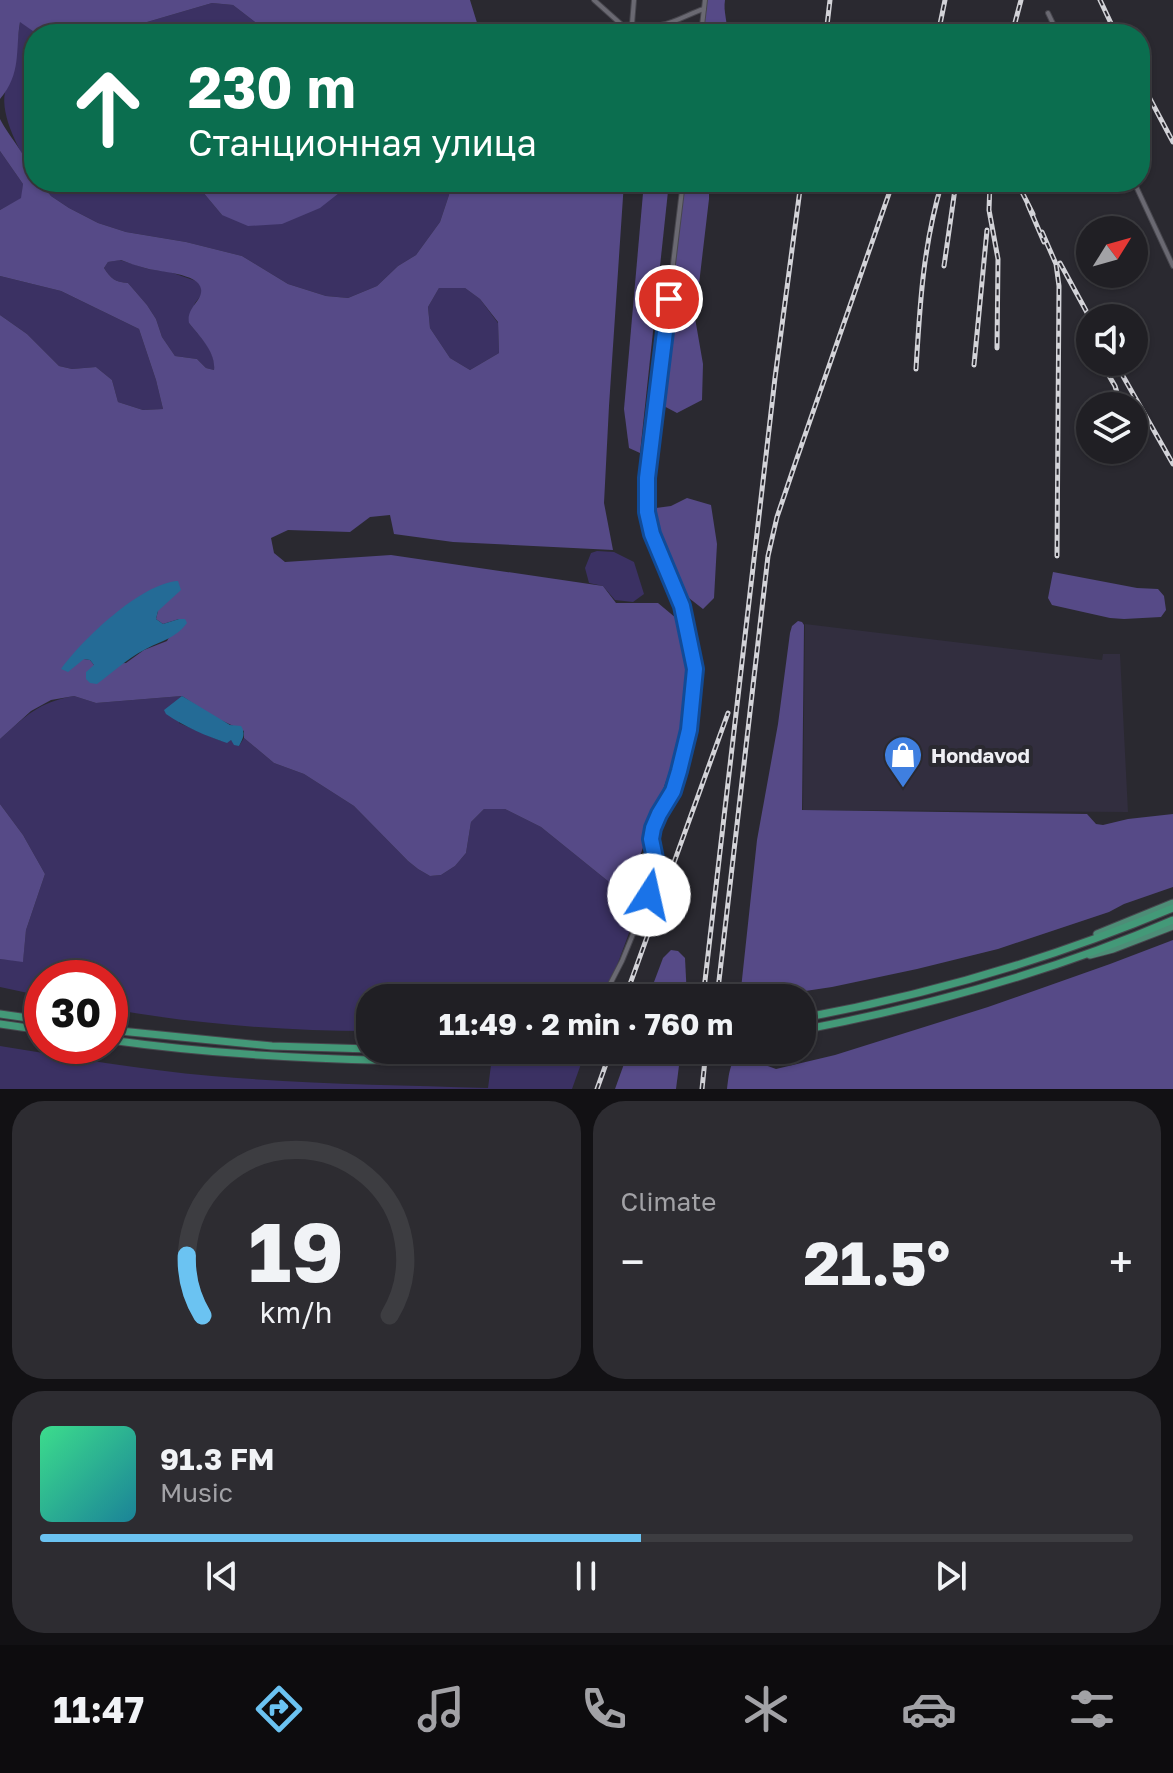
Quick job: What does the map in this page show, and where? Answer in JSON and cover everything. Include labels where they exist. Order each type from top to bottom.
[{"type":"highway","points":[[816,1015],[962,982],[1065,949],[1173,906]]},
{"type":"highway","points":[[816,1027],[965,992],[1173,923]]},
{"type":"highway","points":[[0,1014],[24,1017]]},
{"type":"highway","points":[[0,1024],[24,1027]]},
{"type":"highway","points":[[128,1032],[272,1046],[356,1049]]},
{"type":"highway","points":[[128,1042],[356,1059]]},
{"type":"street","points":[[594,0],[621,24]]},
{"type":"street","points":[[632,24],[634,0]]},
{"type":"street","points":[[702,24],[705,0]]},
{"type":"street","points":[[664,24],[704,9]]},
{"type":"street","points":[[1048,13],[1053,24]]},
{"type":"street","points":[[611,984],[656,878],[651,839],[653,828],[673,791],[687,739],[695,669],[682,606],[652,534],[647,512],[647,478],[682,192]]},
{"type":"street","points":[[1139,192],[1173,266]]},
{"type":"shaded area","points":[[0,0],[470,0],[477,24],[258,24],[233,5],[212,3],[140,24],[24,25],[20,22],[15,71],[0,99]]},
{"type":"shaded area","points":[[704,0],[725,0],[727,24],[702,24]]},
{"type":"shaded area","points":[[212,3],[233,5],[258,24],[140,24]]},
{"type":"shaded area","points":[[20,21],[24,24],[24,157],[12,134],[4,102]]},
{"type":"shaded area","points":[[0,119],[24,156],[24,192],[48,192],[69,208],[98,223],[126,232],[242,256],[288,284],[326,296],[348,298],[377,286],[398,266],[416,255],[440,222],[449,192],[623,192],[604,503],[613,550],[453,542],[394,534],[390,515],[370,517],[350,532],[288,530],[271,538],[274,553],[285,562],[391,555],[603,586],[616,603],[658,603],[688,628],[694,664],[691,709],[639,859],[636,891],[614,886],[541,827],[505,809],[484,809],[471,822],[466,853],[455,866],[441,875],[430,876],[408,861],[354,806],[304,774],[274,763],[244,738],[244,731],[212,716],[182,696],[96,703],[74,696],[51,700],[31,711],[0,739],[0,315],[27,334],[59,366],[72,369],[96,367],[112,380],[118,402],[143,410],[163,409],[139,329],[61,291],[0,276],[0,210],[21,198],[23,184],[0,151]],"holes":[[[121,260],[186,276],[199,284],[200,297],[190,313],[189,323],[210,351],[214,370],[206,368],[197,359],[175,356],[147,305],[128,283],[114,279],[104,268],[108,262]],[[439,288],[465,288],[480,299],[498,322],[499,353],[470,370],[450,358],[430,328],[428,307]],[[158,611],[156,619],[163,624],[179,619],[167,641],[144,650],[126,663],[94,665],[84,659]]]},
{"type":"shaded area","points":[[0,151],[23,184],[22,198],[0,210]]},
{"type":"shaded area","points":[[48,192],[203,192],[222,215],[313,192],[449,192],[440,222],[416,255],[398,266],[377,286],[348,298],[326,296],[288,284],[242,256],[126,232],[98,223]]},
{"type":"shaded area","points":[[203,192],[340,192],[320,208],[282,224],[248,226],[222,215]]},
{"type":"shaded area","points":[[643,192],[668,192],[640,453],[629,448],[624,409]]},
{"type":"shaded area","points":[[683,192],[709,192],[695,318],[703,364],[702,400],[677,413],[660,404]]},
{"type":"shaded area","points":[[120,260],[170,272],[196,281],[201,286],[202,294],[195,303],[189,323],[210,351],[214,370],[206,368],[197,359],[175,356],[147,305],[128,283],[114,279],[104,268],[108,262]]},
{"type":"shaded area","points":[[0,276],[61,291],[139,329],[163,409],[143,410],[118,402],[112,380],[96,367],[72,369],[59,366],[27,334],[0,315]]},
{"type":"shaded area","points":[[439,288],[465,288],[480,299],[498,323],[499,353],[470,370],[450,358],[430,328],[428,307]]},
{"type":"shaded area","points":[[687,498],[711,505],[717,544],[714,598],[703,609],[680,591],[657,531],[656,508],[671,506]]},
{"type":"shaded area","points":[[614,552],[634,562],[644,594],[633,602],[615,600],[603,586],[589,583],[585,568],[591,553]]},
{"type":"shaded area","points":[[1053,572],[1158,589],[1164,596],[1166,610],[1161,617],[1124,619],[1052,605],[1048,598]]},
{"type":"shaded area","points":[[798,621],[804,625],[802,810],[1087,814],[1096,824],[1103,825],[1173,814],[1173,887],[998,949],[917,969],[816,989],[816,984],[742,984],[757,840],[792,626]]},
{"type":"shaded area","points":[[805,624],[1102,660],[1103,654],[1120,654],[1128,812],[803,810]]},
{"type":"shaded area","points":[[74,696],[96,703],[182,696],[179,723],[221,741],[231,740],[239,746],[244,738],[274,763],[304,774],[354,806],[408,861],[430,876],[441,875],[455,866],[466,853],[471,822],[484,809],[505,809],[541,827],[614,886],[636,891],[636,914],[610,984],[356,984],[356,1031],[207,1023],[128,1012],[128,960],[24,960],[24,992],[0,987],[0,959],[23,961],[26,930],[45,874],[23,835],[0,804],[0,739],[41,706]]},
{"type":"shaded area","points":[[0,804],[23,835],[45,874],[26,930],[23,962],[0,959]]},
{"type":"shaded area","points":[[1173,940],[1173,1089],[727,1089],[733,1064],[764,1064],[776,1069],[816,1064],[816,1060],[988,1007]]},
{"type":"shaded area","points":[[671,950],[678,951],[685,958],[686,984],[653,984],[663,958]]},
{"type":"shaded area","points":[[0,1046],[24,1050],[24,1064],[113,1064],[212,1076],[316,1083],[488,1088],[491,1064],[581,1064],[572,1089],[0,1089]]},
{"type":"shaded area","points":[[624,1064],[679,1064],[676,1089],[615,1089]]},
{"type":"water","points":[[178,581],[181,590],[158,611],[156,619],[163,624],[185,619],[187,623],[177,633],[138,654],[97,684],[86,679],[86,672],[94,665],[90,660],[84,659],[68,672],[61,669],[97,629],[130,602],[163,584]]},
{"type":"water","points":[[182,696],[230,725],[241,726],[244,734],[239,746],[231,740],[227,743],[203,734],[166,714],[164,710]]},
{"type":"railway","points":[[827,24],[830,0]]},
{"type":"railway","points":[[940,24],[945,0]]},
{"type":"railway","points":[[1015,24],[1021,0]]},
{"type":"railway","points":[[1100,0],[1111,24]]},
{"type":"railway","points":[[1150,99],[1173,142]]},
{"type":"railway","points":[[705,984],[800,192]]},
{"type":"railway","points":[[719,984],[768,556],[777,517],[890,192]]},
{"type":"railway","points":[[916,369],[926,252],[940,192]]},
{"type":"railway","points":[[944,266],[955,192]]},
{"type":"railway","points":[[990,192],[989,210],[998,259],[997,348]]},
{"type":"railway","points":[[1022,192],[1033,214]]},
{"type":"railway","points":[[1028,205],[1044,242]]},
{"type":"railway","points":[[974,365],[987,230]]},
{"type":"railway","points":[[1042,232],[1056,264],[1059,286],[1057,556]]},
{"type":"railway","points":[[1060,263],[1082,304]]},
{"type":"railway","points":[[1109,376],[1117,392]]},
{"type":"railway","points":[[1123,376],[1173,464]]},
{"type":"railway","points":[[630,984],[728,713]]},
{"type":"railway","points":[[597,1089],[606,1064]]},
{"type":"railway","points":[[702,1089],[705,1064]]},
{"type":"place","name":"Hondavod","points":[[903,789]]},
{"type":"route","points":[[649,895],[657,868],[651,839],[653,828],[673,791],[679,771],[689,730],[695,669],[682,606],[652,534],[647,512],[647,478],[669,299]]}]
